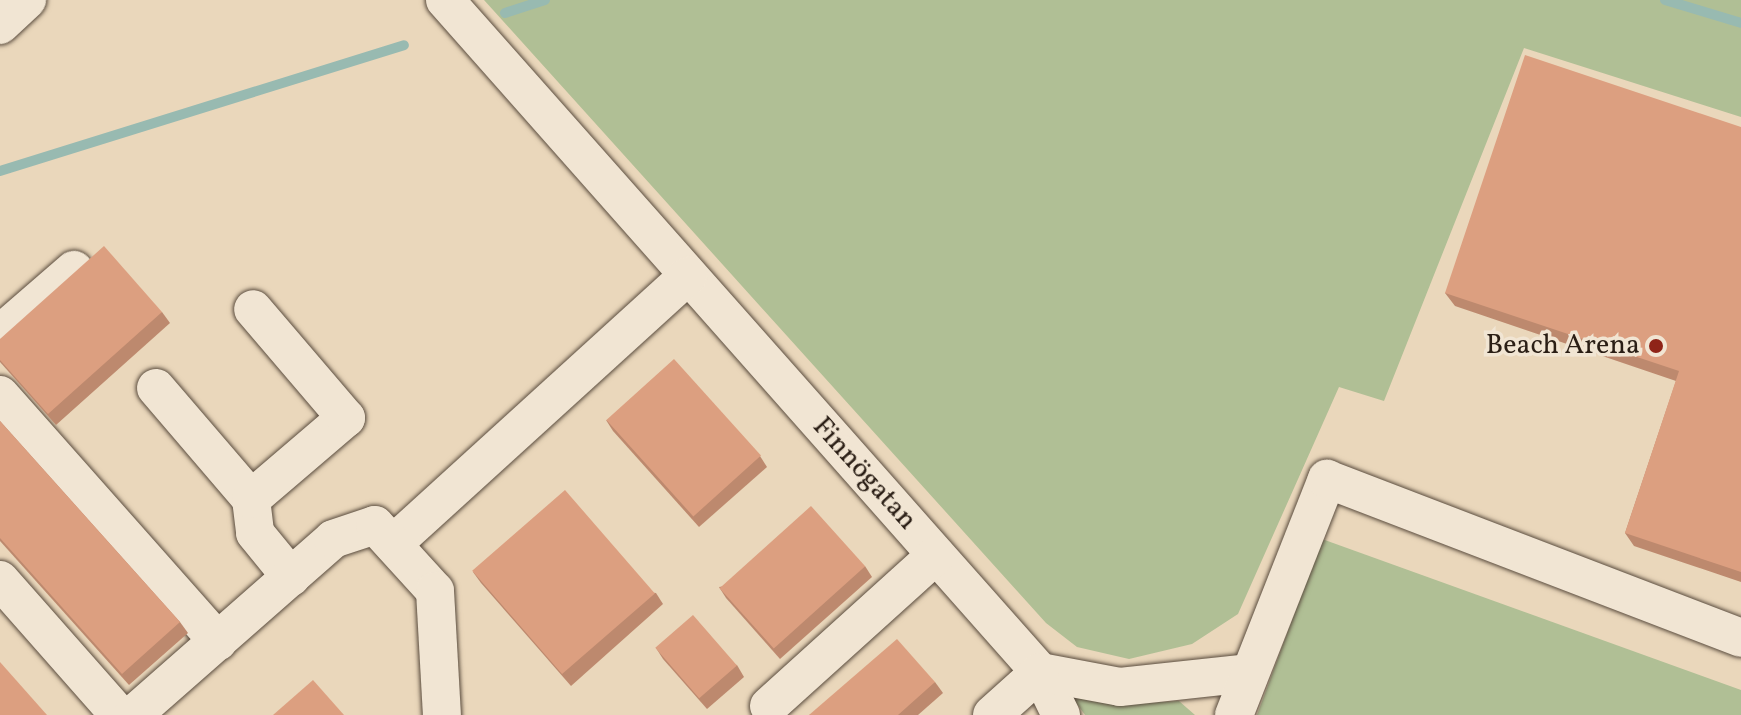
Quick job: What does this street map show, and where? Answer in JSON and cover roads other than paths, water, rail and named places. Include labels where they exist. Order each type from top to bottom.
[{"type":"street","points":[[0,25],[27,0]]},
{"type":"street","name":"Finnögatan","points":[[445,0],[1040,672],[1061,715]]},
{"type":"street","points":[[0,334],[74,270]]},
{"type":"street","points":[[393,544],[688,276]]},
{"type":"street","points":[[251,499],[346,418],[253,309]]},
{"type":"street","points":[[156,388],[251,499],[255,533],[291,577]]},
{"type":"street","points":[[0,395],[218,641]]},
{"type":"street","points":[[1234,715],[1327,479],[1741,638]]},
{"type":"street","points":[[133,715],[333,539],[375,525],[435,591],[442,715]]},
{"type":"street","points":[[769,706],[936,555]]},
{"type":"street","points":[[0,580],[119,715]]},
{"type":"street","points":[[992,715],[1040,672],[1120,687],[1248,673]]},
{"type":"waterway","points":[[505,13],[545,0]]},
{"type":"waterway","points":[[1665,0],[1741,23]]},
{"type":"waterway","points":[[0,171],[404,45]]},
{"type":"place","name":"Beach Arena","points":[[1656,346]]}]
